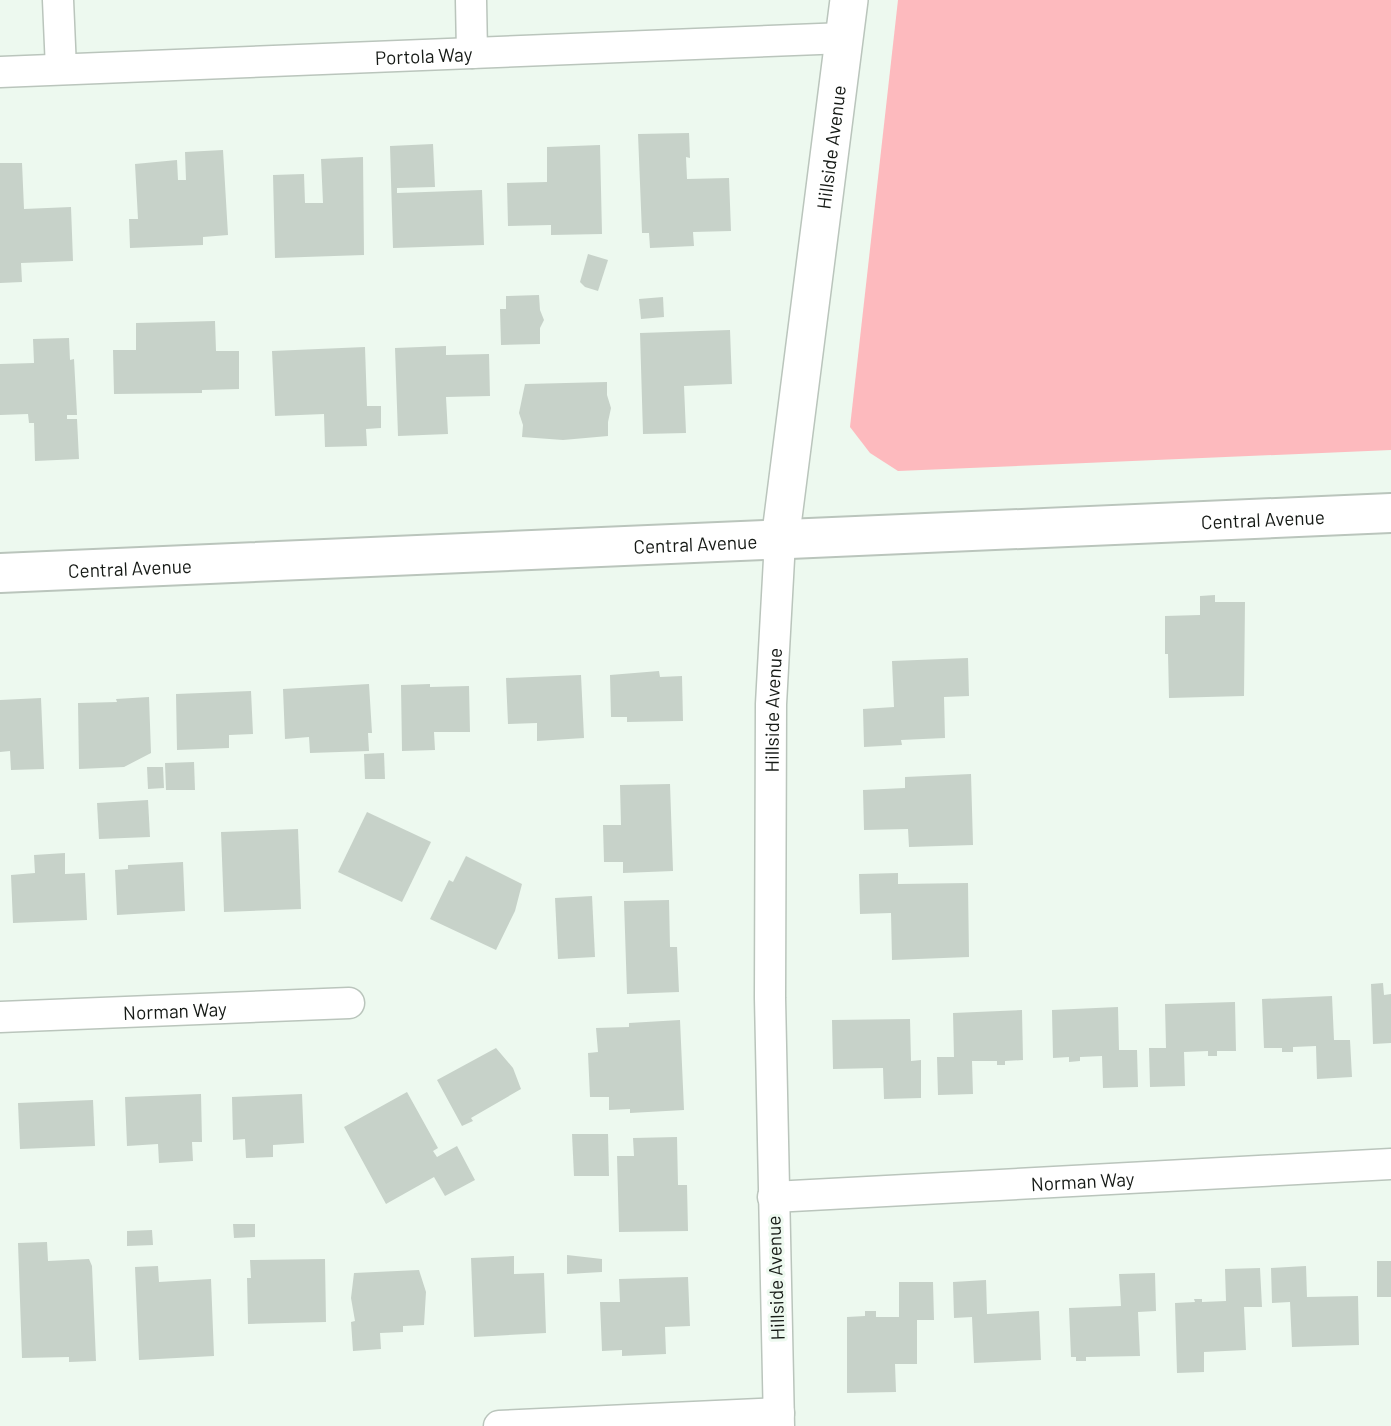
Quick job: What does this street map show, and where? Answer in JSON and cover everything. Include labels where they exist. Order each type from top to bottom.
[{"type":"main road","name":"Central Avenue","points":[[0,573],[1391,513]]},
{"type":"street","points":[[58,0],[61,69]]},
{"type":"street","points":[[471,0],[472,53]]},
{"type":"street","name":"Hillside Avenue","points":[[779,1420],[770,998],[771,704],[780,541],[849,0]]},
{"type":"street","name":"Portola Way","points":[[0,72],[845,38]]},
{"type":"street","name":"Norman Way","points":[[0,1017],[349,1003]]},
{"type":"street","name":"Norman Way","points":[[773,1197],[1391,1164]]},
{"type":"street","points":[[499,1426],[779,1420]]},
{"type":"shaded area","points":[[898,0],[1391,0],[1391,450],[898,471],[870,453],[850,427]]},
{"type":"building","points":[[689,133],[687,179],[729,178],[731,231],[693,232],[694,246],[650,248],[649,233],[642,233],[638,134]]},
{"type":"building","points":[[433,144],[435,187],[397,188],[397,193],[482,190],[484,245],[393,248],[390,146]]},
{"type":"building","points":[[600,145],[602,234],[551,235],[551,225],[508,226],[507,183],[547,182],[547,147]]},
{"type":"building","points":[[223,150],[228,235],[203,237],[203,245],[130,248],[129,219],[138,219],[135,164],[177,160],[178,180],[186,180],[185,152]]},
{"type":"building","points":[[363,157],[364,255],[275,258],[273,175],[304,174],[305,203],[323,203],[321,159]]},
{"type":"building","points":[[0,163],[22,163],[24,209],[71,207],[73,261],[21,263],[22,282],[0,283]]},
{"type":"building","points":[[588,254],[608,260],[598,291],[585,287],[580,282]]},
{"type":"building","points":[[539,295],[544,320],[540,328],[540,344],[501,345],[500,309],[506,309],[506,296]]},
{"type":"building","points":[[663,297],[664,317],[641,319],[639,299]]},
{"type":"building","points":[[215,321],[216,351],[239,351],[239,389],[202,390],[202,393],[114,394],[113,350],[136,350],[136,323]]},
{"type":"building","points":[[730,330],[732,384],[684,386],[686,433],[643,434],[640,333]]},
{"type":"building","points":[[69,338],[70,360],[74,359],[77,415],[67,415],[67,419],[77,419],[79,459],[35,461],[34,423],[29,423],[28,414],[0,415],[0,364],[34,363],[33,339]]},
{"type":"building","points":[[446,346],[446,355],[489,354],[490,396],[446,397],[448,434],[398,436],[395,348]]},
{"type":"building","points":[[365,347],[367,406],[381,406],[381,428],[366,429],[367,446],[325,447],[324,414],[275,416],[272,351]]},
{"type":"building","points":[[607,382],[611,408],[608,436],[563,440],[522,437],[523,425],[519,413],[525,384]]},
{"type":"building","points":[[1215,595],[1215,602],[1245,602],[1244,696],[1169,698],[1165,616],[1200,615],[1200,596]]},
{"type":"building","points":[[968,658],[969,696],[944,697],[945,738],[901,740],[902,745],[864,747],[863,709],[894,707],[892,661]]},
{"type":"building","points":[[659,671],[660,677],[682,676],[683,721],[627,722],[627,717],[611,717],[610,675]]},
{"type":"building","points":[[581,675],[584,738],[537,741],[537,723],[508,724],[506,678]]},
{"type":"building","points":[[369,684],[372,733],[368,733],[369,751],[310,753],[309,737],[285,739],[283,689]]},
{"type":"building","points":[[430,684],[430,687],[469,686],[470,732],[434,732],[435,750],[402,751],[401,685]]},
{"type":"building","points":[[251,691],[253,734],[229,735],[229,748],[177,750],[176,694]]},
{"type":"building","points":[[149,697],[151,753],[124,767],[79,769],[78,703],[117,702],[116,699]]},
{"type":"building","points":[[41,698],[44,769],[11,770],[10,751],[0,752],[0,700]]},
{"type":"building","points":[[384,753],[385,779],[365,779],[364,754]]},
{"type":"building","points":[[194,762],[195,790],[166,790],[165,763]]},
{"type":"building","points":[[147,767],[163,767],[164,788],[148,789]]},
{"type":"building","points":[[971,774],[973,845],[909,847],[908,829],[864,830],[863,790],[905,788],[905,777]]},
{"type":"building","points":[[670,784],[673,871],[623,873],[623,862],[604,862],[603,825],[621,825],[620,785]]},
{"type":"building","points":[[148,800],[150,837],[99,839],[97,803]]},
{"type":"building","points":[[367,812],[431,842],[402,902],[338,872]]},
{"type":"building","points":[[298,829],[301,909],[224,912],[221,832]]},
{"type":"building","points":[[65,853],[65,874],[85,873],[87,920],[13,923],[11,875],[35,873],[34,855]]},
{"type":"building","points":[[466,856],[522,884],[515,911],[496,950],[430,919],[449,880],[453,882]]},
{"type":"building","points":[[183,862],[185,911],[117,915],[115,870],[128,869],[128,865]]},
{"type":"building","points":[[898,873],[898,884],[968,883],[969,957],[892,960],[891,913],[860,914],[859,874]]},
{"type":"building","points":[[592,896],[595,957],[558,959],[555,898]]},
{"type":"building","points":[[669,900],[670,947],[677,947],[679,992],[627,994],[624,901]]},
{"type":"building","points":[[1383,983],[1384,995],[1391,994],[1391,1043],[1373,1044],[1371,984]]},
{"type":"building","points":[[1332,996],[1334,1040],[1350,1040],[1352,1077],[1317,1079],[1316,1046],[1293,1047],[1293,1052],[1282,1052],[1282,1048],[1264,1048],[1262,999]]},
{"type":"building","points":[[1235,1002],[1236,1051],[1217,1051],[1217,1056],[1208,1056],[1208,1051],[1184,1052],[1185,1086],[1150,1087],[1149,1048],[1166,1048],[1165,1004]]},
{"type":"building","points":[[1118,1007],[1119,1050],[1137,1050],[1138,1087],[1103,1088],[1102,1056],[1080,1057],[1080,1061],[1069,1062],[1069,1057],[1053,1058],[1052,1010]]},
{"type":"building","points":[[1022,1010],[1023,1060],[1005,1061],[1005,1065],[997,1065],[997,1061],[972,1061],[973,1094],[938,1095],[937,1057],[954,1057],[953,1013]]},
{"type":"building","points":[[910,1019],[911,1061],[921,1060],[921,1098],[884,1099],[883,1068],[833,1069],[832,1020]]},
{"type":"building","points":[[680,1020],[684,1110],[630,1113],[630,1109],[609,1110],[609,1097],[590,1097],[588,1053],[598,1052],[596,1028],[629,1027],[629,1023]]},
{"type":"building","points":[[496,1048],[513,1068],[521,1089],[462,1126],[437,1080]]},
{"type":"building","points":[[407,1092],[438,1148],[433,1151],[437,1157],[457,1146],[475,1180],[445,1196],[434,1177],[386,1204],[344,1127]]},
{"type":"building","points":[[201,1094],[202,1142],[192,1142],[193,1161],[159,1163],[158,1144],[127,1146],[125,1097]]},
{"type":"building","points":[[302,1094],[304,1143],[273,1145],[273,1157],[246,1158],[245,1139],[233,1140],[232,1097]]},
{"type":"building","points":[[93,1100],[95,1146],[20,1149],[18,1103]]},
{"type":"building","points":[[572,1134],[608,1134],[609,1176],[574,1176]]},
{"type":"building","points":[[677,1137],[678,1185],[687,1185],[688,1231],[619,1232],[617,1156],[634,1156],[633,1138]]},
{"type":"building","points":[[233,1224],[255,1224],[255,1237],[234,1238]]},
{"type":"building","points":[[152,1230],[153,1245],[127,1246],[127,1231]]},
{"type":"building","points":[[47,1242],[48,1261],[89,1259],[92,1266],[96,1361],[69,1362],[69,1357],[22,1358],[18,1243]]},
{"type":"building","points":[[567,1255],[602,1259],[602,1272],[567,1274]]},
{"type":"building","points":[[514,1256],[514,1274],[544,1273],[546,1333],[474,1337],[471,1258]]},
{"type":"building","points":[[325,1259],[326,1322],[248,1324],[247,1278],[251,1278],[250,1260]]},
{"type":"building","points":[[1377,1261],[1391,1261],[1391,1297],[1377,1297]]},
{"type":"building","points":[[158,1266],[159,1282],[211,1279],[214,1356],[139,1360],[135,1267]]},
{"type":"building","points":[[1306,1266],[1307,1297],[1358,1296],[1359,1345],[1292,1347],[1290,1302],[1272,1303],[1271,1268]]},
{"type":"building","points":[[1260,1268],[1262,1307],[1244,1307],[1246,1350],[1204,1352],[1204,1372],[1177,1373],[1175,1303],[1195,1302],[1194,1299],[1202,1299],[1202,1302],[1226,1301],[1225,1269]]},
{"type":"building","points":[[419,1270],[426,1292],[424,1325],[403,1326],[403,1332],[380,1333],[381,1349],[353,1351],[351,1322],[355,1321],[351,1298],[354,1273]]},
{"type":"building","points":[[1155,1273],[1156,1311],[1138,1312],[1140,1356],[1086,1357],[1086,1361],[1076,1361],[1076,1357],[1071,1357],[1069,1308],[1121,1306],[1119,1274]]},
{"type":"building","points":[[688,1277],[690,1326],[665,1327],[666,1354],[622,1356],[622,1350],[602,1351],[600,1302],[620,1302],[619,1279]]},
{"type":"building","points":[[986,1280],[987,1314],[1039,1311],[1041,1360],[974,1363],[972,1317],[954,1318],[953,1282]]},
{"type":"building","points":[[899,1282],[933,1282],[934,1320],[917,1320],[917,1364],[895,1364],[896,1392],[847,1393],[847,1317],[865,1316],[865,1311],[876,1311],[876,1317],[899,1317]]}]
